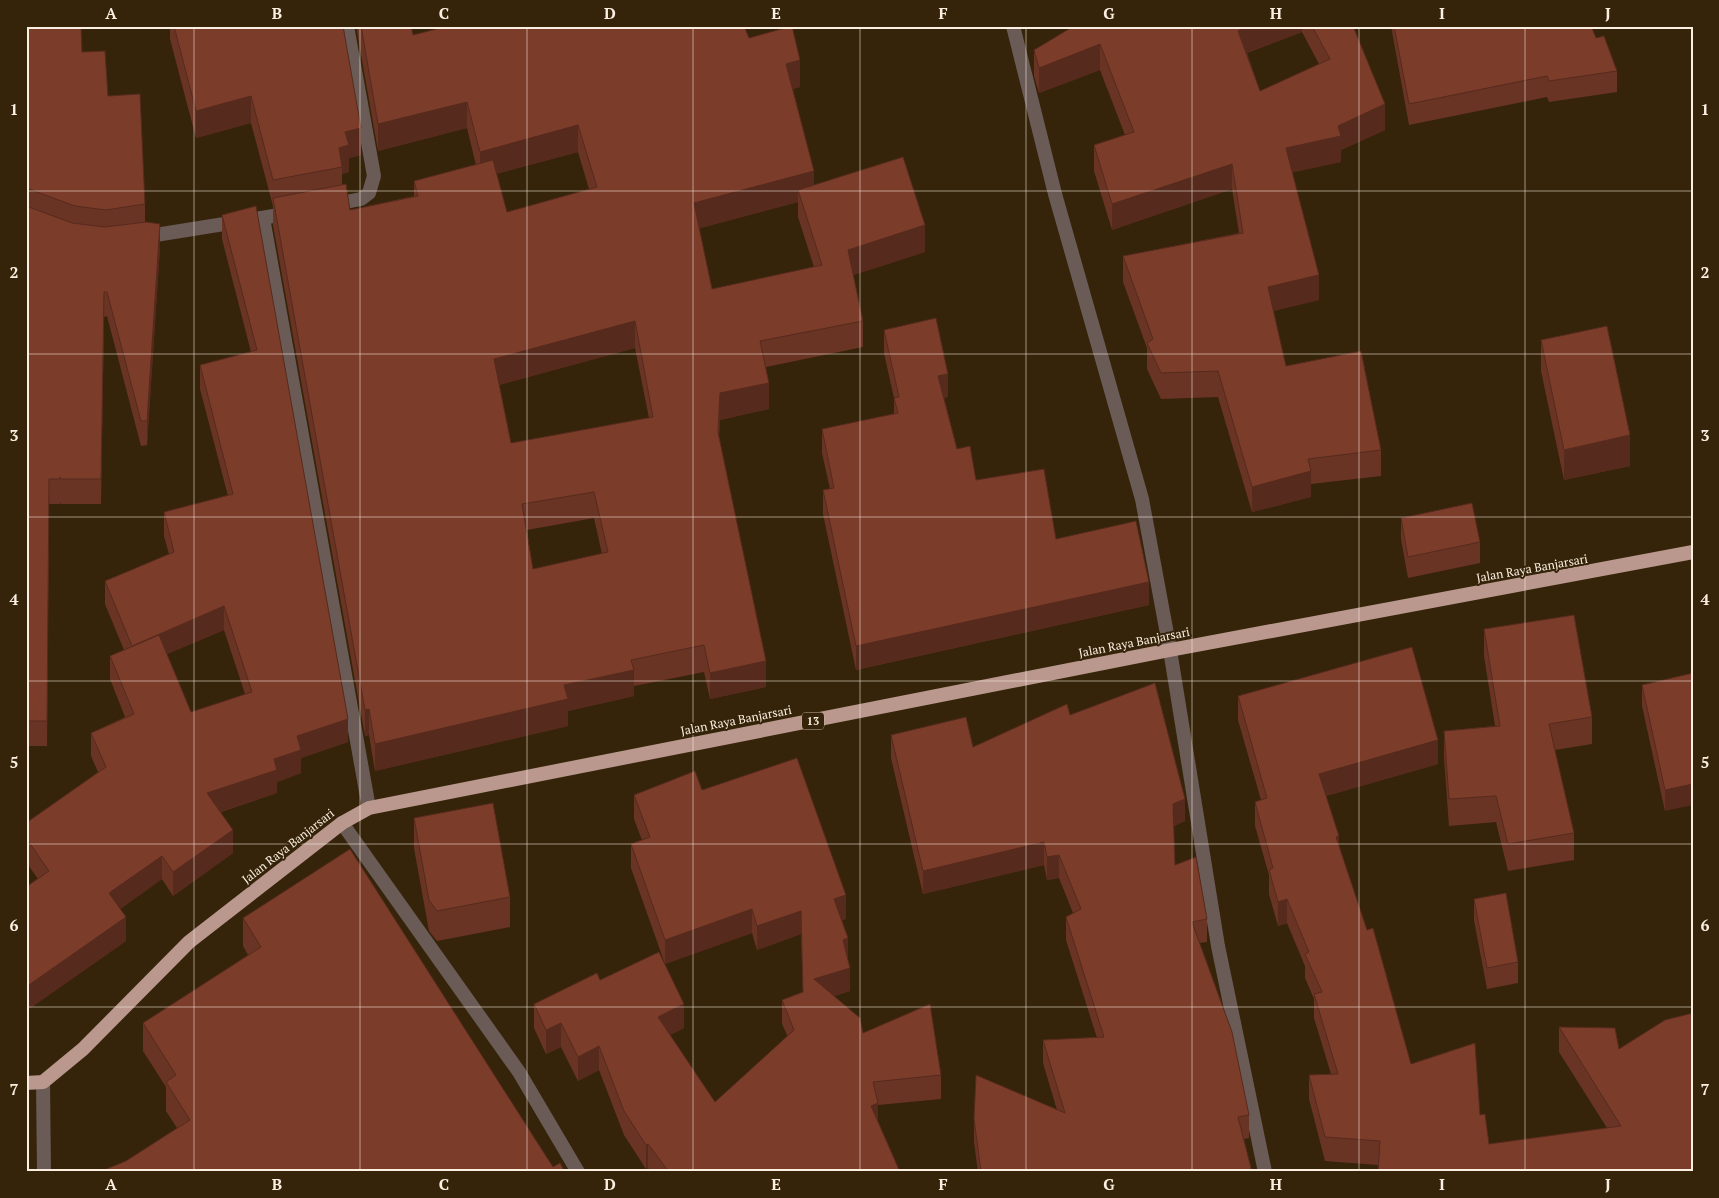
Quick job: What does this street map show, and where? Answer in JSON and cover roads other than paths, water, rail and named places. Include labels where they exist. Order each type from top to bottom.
[{"type":"highway","name":"Jalan Raya Banjarsari","points":[[43,1082],[83,1049],[189,942],[342,823],[369,808],[1170,650],[1693,552]]},
{"type":"highway","points":[[26,1084],[43,1082]]},
{"type":"street","points":[[133,239],[312,209],[361,199],[369,193],[373,186],[374,176],[347,26]]},
{"type":"street","points":[[1014,26],[1055,194],[1142,499],[1170,650],[1218,946],[1266,1172]]},
{"type":"street","points":[[262,218],[369,808]]},
{"type":"street","points":[[342,823],[519,1072],[578,1172]]},
{"type":"street","points":[[43,1082],[44,1172]]}]
